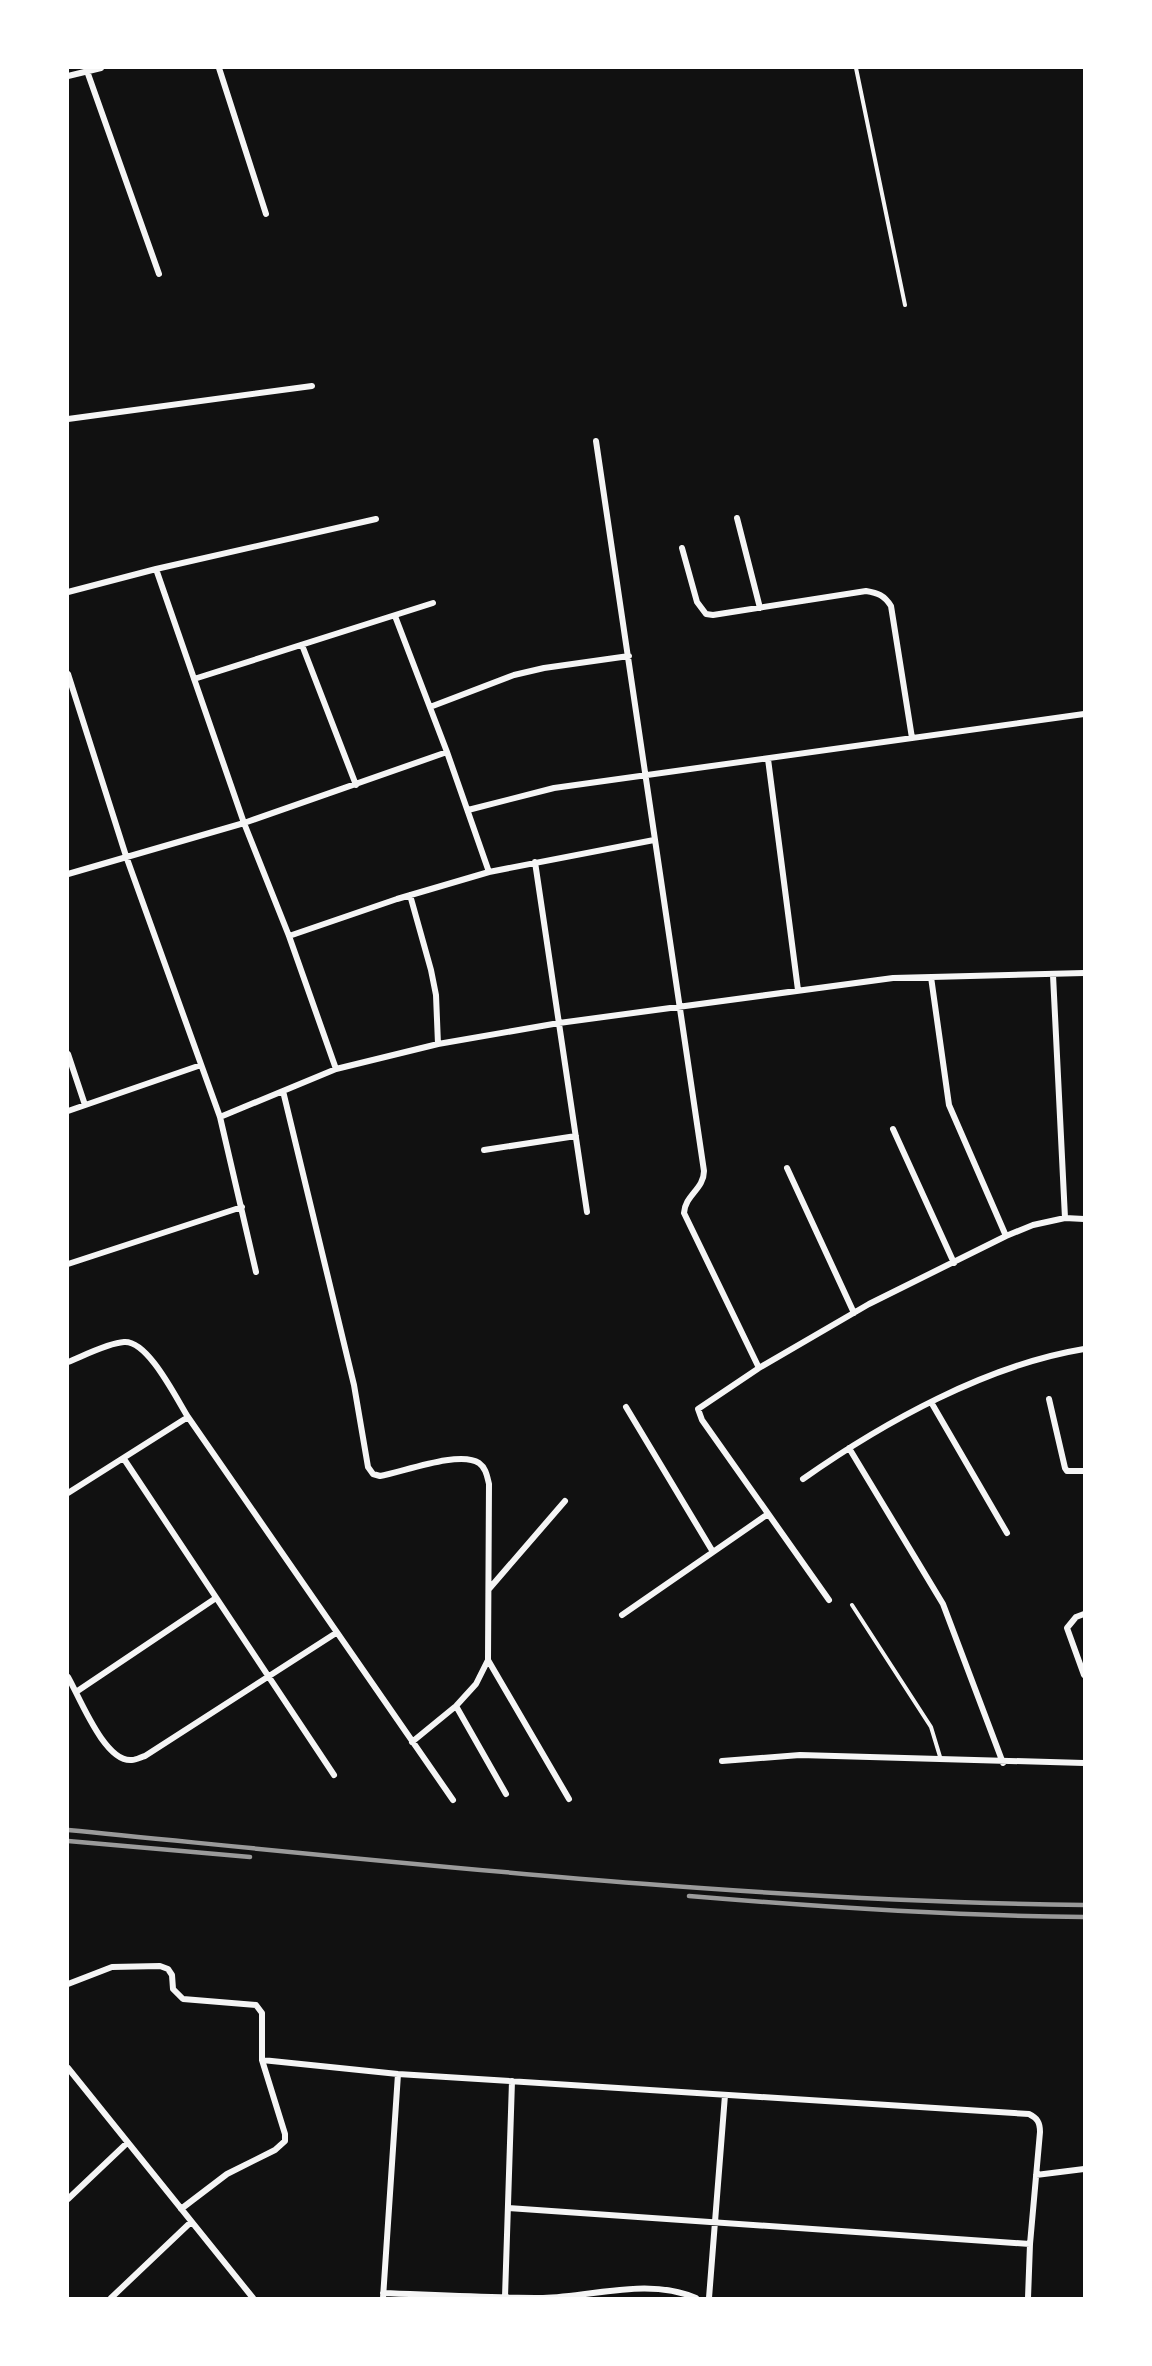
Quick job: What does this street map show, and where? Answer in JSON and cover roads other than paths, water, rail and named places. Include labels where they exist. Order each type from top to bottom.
[{"type":"street","points":[[68,76],[101,68]]},
{"type":"street","points":[[219,68],[266,214]]},
{"type":"street","points":[[87,71],[159,274]]},
{"type":"street","points":[[68,420],[312,386]]},
{"type":"street","points":[[597,441],[654,840],[681,1007],[704,1178],[699,1188],[684,1204],[684,1213],[759,1368]]},
{"type":"street","points":[[737,518],[760,608]]},
{"type":"street","points":[[68,592],[156,569],[376,519]]},
{"type":"street","points":[[682,548],[697,602],[706,614],[713,615],[866,591],[877,592],[886,598],[891,606],[912,738]]},
{"type":"street","points":[[156,569],[244,823],[289,936],[336,1069]]},
{"type":"street","points":[[194,679],[434,603]]},
{"type":"street","points":[[394,616],[447,752],[489,872]]},
{"type":"street","points":[[302,645],[356,785]]},
{"type":"street","points":[[430,707],[514,675],[544,668],[628,656]]},
{"type":"street","points":[[68,674],[126,856],[220,1117],[256,1272]]},
{"type":"street","points":[[468,810],[554,788],[1084,714]]},
{"type":"street","points":[[68,874],[244,823],[447,752]]},
{"type":"street","points":[[768,759],[798,990]]},
{"type":"street","points":[[289,936],[410,895],[489,872],[654,840]]},
{"type":"street","points":[[535,862],[587,1212]]},
{"type":"street","points":[[410,895],[436,995],[438,1044]]},
{"type":"street","points":[[220,1117],[336,1069],[438,1044],[559,1023],[893,978],[1084,973]]},
{"type":"street","points":[[1053,975],[1065,1218]]},
{"type":"street","points":[[932,977],[949,1105],[1006,1236]]},
{"type":"street","points":[[68,1054],[85,1105]]},
{"type":"street","points":[[68,1111],[201,1065]]},
{"type":"street","points":[[283,1091],[354,1385],[368,1467],[373,1474],[380,1476],[447,1460],[468,1459],[479,1463],[487,1472],[489,1484],[488,1660],[476,1684],[456,1706],[412,1742]]},
{"type":"street","points":[[893,1129],[954,1263]]},
{"type":"street","points":[[484,1150],[576,1136]]},
{"type":"street","points":[[787,1168],[854,1313]]},
{"type":"street","points":[[68,1264],[242,1206]]},
{"type":"street","points":[[829,1600],[699,1414],[698,1409],[759,1368],[854,1313],[1006,1236],[1033,1225],[1065,1218],[1084,1219]]},
{"type":"street","points":[[68,1362],[122,1342],[133,1342],[148,1354],[188,1417],[453,1800]]},
{"type":"street","points":[[803,1479],[849,1448],[931,1402],[994,1373],[1052,1354],[1084,1349]]},
{"type":"street","points":[[1049,1399],[1065,1468],[1067,1472],[1084,1471]]},
{"type":"street","points":[[931,1402],[1007,1533]]},
{"type":"street","points":[[626,1407],[713,1552]]},
{"type":"street","points":[[68,1493],[188,1417]]},
{"type":"street","points":[[849,1448],[943,1604],[1003,1763]]},
{"type":"street","points":[[124,1459],[334,1775]]},
{"type":"street","points":[[488,1590],[564,1501]]},
{"type":"street","points":[[622,1615],[768,1514]]},
{"type":"street","points":[[76,1692],[216,1598]]},
{"type":"street","points":[[1084,1614],[1070,1622],[1067,1628],[1084,1675]]},
{"type":"street","points":[[68,1677],[105,1746],[119,1758],[131,1761],[145,1756],[336,1633]]},
{"type":"street","points":[[488,1660],[569,1799]]},
{"type":"street","points":[[456,1706],[506,1794]]},
{"type":"street","points":[[722,1761],[800,1755],[1003,1763],[1084,1763]]},
{"type":"street","points":[[68,1984],[112,1967],[160,1966],[168,1969],[172,1975],[173,1989],[183,1999],[256,2005],[260,2008],[262,2013],[262,2060],[285,2134],[285,2141],[275,2150],[227,2174],[182,2209]]},
{"type":"street","points":[[262,2060],[398,2074],[1029,2114],[1036,2117],[1040,2125],[1028,2298]]},
{"type":"street","points":[[68,2068],[253,2298]]},
{"type":"street","points":[[398,2074],[383,2296],[545,2298],[638,2288],[685,2294],[696,2298]]},
{"type":"street","points":[[505,2297],[512,2081]]},
{"type":"street","points":[[710,2298],[725,2095]]},
{"type":"street","points":[[68,2199],[127,2144]]},
{"type":"street","points":[[1036,2175],[1084,2169]]},
{"type":"street","points":[[508,2208],[1030,2244]]},
{"type":"street","points":[[111,2298],[191,2222]]},
{"type":"lane","points":[[856,68],[905,305]]},
{"type":"lane","points":[[852,1605],[931,1727],[942,1760]]},
{"type":"railway","points":[[68,1830],[449,1867],[703,1888],[957,1902],[1084,1905]]},
{"type":"railway","points":[[68,1841],[250,1857]]},
{"type":"railway","points":[[689,1896],[886,1910],[1084,1917]]}]
